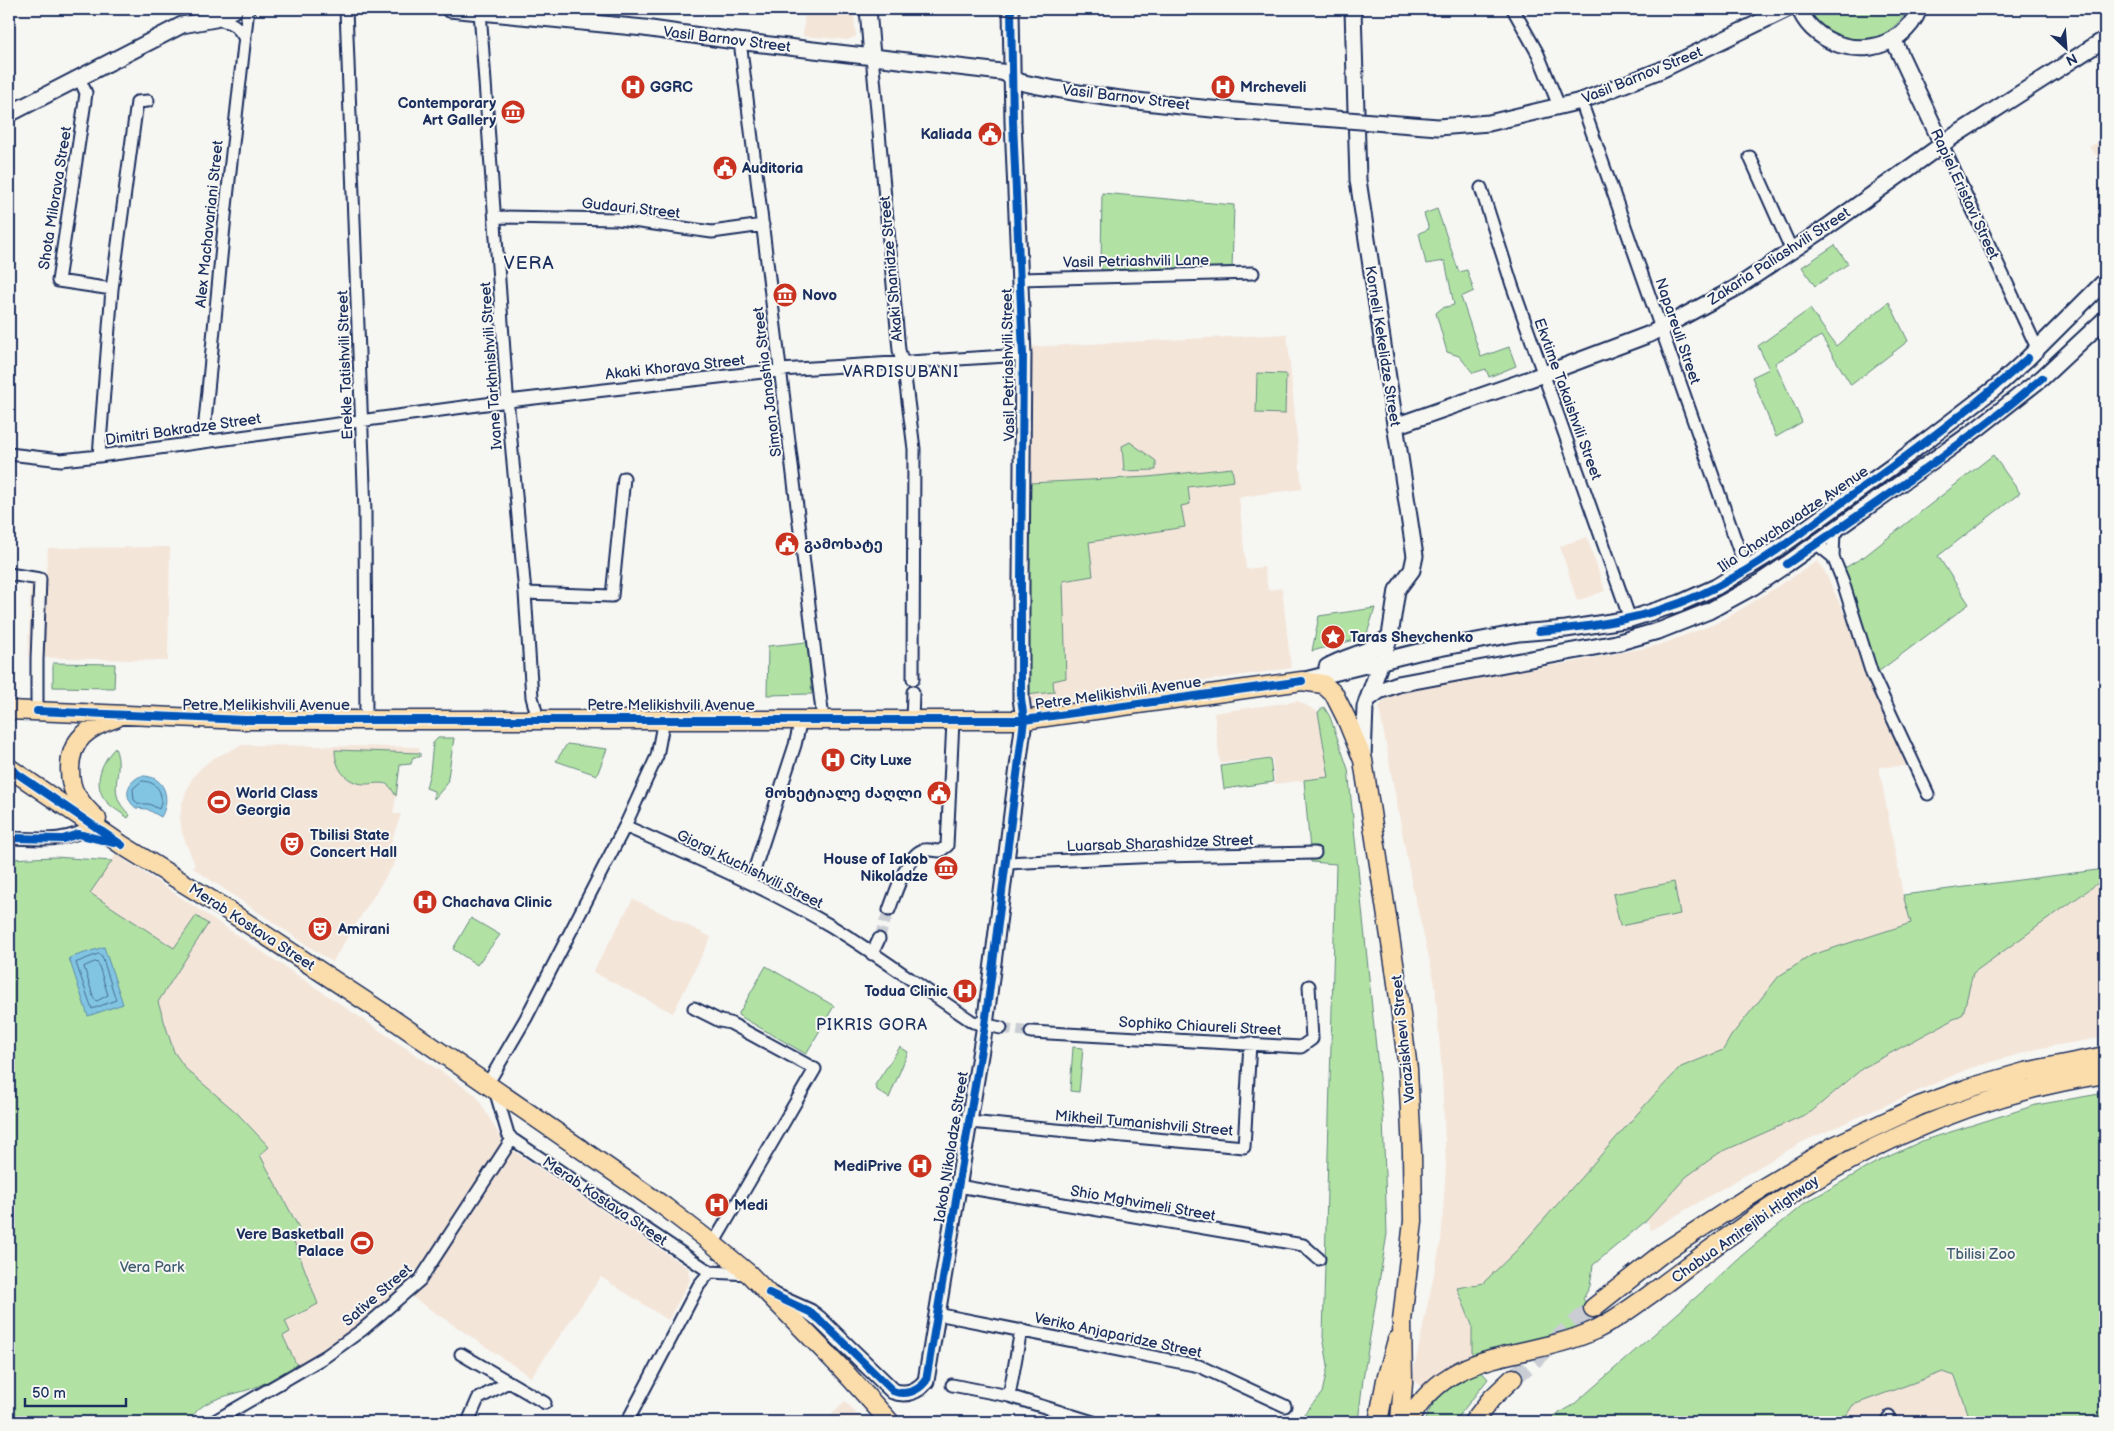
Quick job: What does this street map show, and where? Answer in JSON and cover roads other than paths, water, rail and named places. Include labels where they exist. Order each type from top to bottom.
[{"type":"main road","name":"Petre Melikishvili Avenue","points":[[9,710],[245,720],[1024,720],[1302,681]]},
{"type":"main road","name":"Varaziskhevi Street","points":[[1302,681],[1323,684],[1334,694],[1363,760],[1396,976],[1408,1069],[1412,1153],[1412,1221],[1402,1320],[1403,1383],[1400,1422]]},
{"type":"main road","points":[[122,716],[98,725],[79,739],[72,752],[70,772],[72,787],[76,796],[122,844]]},
{"type":"main road","name":"Merab Kostava Street","points":[[9,768],[94,826],[224,908],[491,1086],[665,1207],[749,1274],[890,1422]]},
{"type":"main road","name":"Chabua Amirejibi Highway","points":[[1593,1308],[1664,1252],[1756,1192],[1832,1147],[1919,1106],[1969,1088],[2025,1072],[2105,1056]]},
{"type":"main road","name":"Chabua Amirejibi Highway","points":[[1408,1422],[1423,1400],[1457,1371],[1495,1358],[1594,1331],[1618,1317],[1734,1232],[1794,1192],[1848,1160],[1935,1120],[1971,1107],[2045,1086],[2105,1074]]},
{"type":"main road","name":"Varaziskhevi Street","points":[[1378,1422],[1386,1380],[1402,1320]]},
{"type":"main road","points":[[1473,1422],[1490,1399],[1513,1378]]},
{"type":"street","points":[[9,114],[182,25],[215,19],[235,9]]},
{"type":"street","name":"Alex Machavariani Street","points":[[203,442],[224,216],[248,9]]},
{"type":"street","name":"Erekle Tatishvili Street","points":[[346,9],[365,512],[366,720]]},
{"type":"street","name":"Vasil Barnov Street","points":[[449,9],[644,28],[1004,72],[1013,80],[1093,95],[1239,112],[1438,127],[1489,123],[1581,101],[1662,70],[1787,9]]},
{"type":"street","name":"Akaki Shanidze Street","points":[[868,9],[899,350],[914,449],[913,679]]},
{"type":"street","name":"Vasil Petriashvili Street","points":[[1011,9],[1023,355],[1021,698],[1024,720]]},
{"type":"street","name":"Korneli Kekelidze Street","points":[[1353,9],[1358,180],[1415,556],[1412,570],[1397,590],[1390,636],[1377,675]]},
{"type":"street","points":[[1513,9],[1538,54],[1559,106]]},
{"type":"street","points":[[1800,9],[1818,34],[1839,46],[1863,49],[1875,47],[1893,40],[1911,23],[1919,9]]},
{"type":"street","name":"Ivane Tarkhnishvili Street","points":[[480,11],[508,401],[526,593],[532,697],[538,719]]},
{"type":"street","points":[[215,19],[228,21],[236,26],[245,39]]},
{"type":"street","name":"Zakaria Paliashvili Street","points":[[1395,426],[1544,374],[1642,337],[1736,288],[1942,144],[2105,39]]},
{"type":"street","name":"Rapiel Eristavi Street","points":[[1893,40],[2037,348]]},
{"type":"street","name":"Simon Janashia Street","points":[[740,41],[823,719]]},
{"type":"street","name":"Shota Milorava Street","points":[[79,78],[86,93],[58,281],[112,289]]},
{"type":"street","points":[[99,456],[112,289],[137,102],[148,101]]},
{"type":"street","name":"Napareuli Street","points":[[1581,101],[1746,570]]},
{"type":"street","points":[[1750,157],[1792,250]]},
{"type":"street","name":"Ekvtime Takaishvili Street","points":[[1481,188],[1512,285],[1630,619]]},
{"type":"street","name":"Gudauri Street","points":[[495,217],[618,219],[712,232],[763,225]]},
{"type":"street","name":"Vasil Petriashvili Lane","points":[[1020,279],[1253,273]]},
{"type":"street","name":"Ilia Chavchavadze Avenue","points":[[1381,660],[1519,634],[1630,619],[1680,603],[1716,587],[1746,570],[1897,463],[1995,388],[2105,281]]},
{"type":"street","points":[[1367,700],[1379,691],[1398,684],[1616,643],[1661,630],[1709,611],[1735,597],[1817,544],[2021,396],[2105,319]]},
{"type":"street","name":"Akaki Khorava Street","points":[[362,420],[508,401],[780,370],[1023,355]]},
{"type":"street","name":"Dimitri Bakradze Street","points":[[9,454],[60,460],[362,420]]},
{"type":"street","points":[[526,593],[612,596],[624,478]]},
{"type":"street","points":[[1832,557],[1834,531]]},
{"type":"street","points":[[1817,544],[1832,557],[1842,579],[1872,674],[1928,794]]},
{"type":"street","points":[[9,574],[40,579],[37,711]]},
{"type":"street","points":[[1302,681],[1331,664],[1369,651],[1380,645],[1390,636]]},
{"type":"street","name":"Petre Melikishvili Avenue","points":[[1302,681],[1381,660]]},
{"type":"street","name":"Varaziskhevi Street","points":[[1363,760],[1363,718],[1367,700],[1377,675]]},
{"type":"street","points":[[912,720],[913,692]]},
{"type":"street","points":[[512,1140],[508,1134],[491,1086],[625,826],[657,756],[664,719]]},
{"type":"street","points":[[750,883],[795,745],[801,719]]},
{"type":"street","name":"Iakob Nikoladze Street","points":[[769,1294],[810,1312],[819,1318],[884,1384],[895,1392],[904,1393],[918,1389],[926,1381],[985,1025],[1024,720]]},
{"type":"street","points":[[889,910],[907,866],[915,855],[924,850],[940,851],[947,846],[954,721]]},
{"type":"street","points":[[9,838],[63,839],[94,826]]},
{"type":"street","name":"Giorgi Kuchishvili Street","points":[[625,826],[750,883],[832,927],[973,1022],[985,1025]]},
{"type":"street","name":"Luarsab Sharashidze Street","points":[[1007,864],[1160,856],[1315,853]]},
{"type":"street","points":[[872,954],[879,939]]},
{"type":"street","name":"Sophiko Chiaureli Street","points":[[1031,1032],[1301,1047],[1312,1039],[1309,986]]},
{"type":"street","points":[[694,1008],[720,1021],[730,1023],[816,1069],[713,1244]]},
{"type":"street","points":[[985,1025],[1001,1028]]},
{"type":"street","name":"Mikheil Tumanishvili Street","points":[[969,1122],[1244,1147],[1250,1043]]},
{"type":"street","name":"Merab Kostava Street","points":[[512,1140],[710,1272]]},
{"type":"street","name":"Sative Street","points":[[213,1422],[326,1356],[362,1330],[420,1280],[512,1140]]},
{"type":"street","name":"Shio Mghvimeli Street","points":[[958,1186],[1303,1245],[1319,1259]]},
{"type":"street","points":[[627,1422],[699,1284],[710,1272],[749,1274]]},
{"type":"street","name":"Veriko Anjaparidze Street","points":[[937,1314],[1198,1366],[1285,1406]]},
{"type":"street","points":[[803,1330],[807,1320],[819,1318]]},
{"type":"street","points":[[1009,1396],[1021,1330]]},
{"type":"street","points":[[461,1354],[545,1403]]},
{"type":"street","points":[[468,1422],[478,1399],[508,1382]]},
{"type":"street","points":[[952,1385],[1009,1396],[1094,1422]]},
{"type":"water","points":[[141,776],[156,780],[164,790],[166,803],[161,817],[147,809],[136,808],[129,800],[129,786]]},
{"type":"water","points":[[104,947],[123,1004],[88,1016],[69,958]]},
{"type":"tunnel","points":[[879,939],[889,910]]},
{"type":"tunnel","points":[[1001,1028],[1031,1032]]},
{"type":"tunnel","points":[[1513,1378],[1593,1308]]},
{"type":"place","name":"GGRC","points":[[633,87]]},
{"type":"place","name":"Mrcheveli","points":[[1223,87]]},
{"type":"place","name":"Contemporary Art Gallery","points":[[513,112]]},
{"type":"place","name":"Kaliada","points":[[990,134]]},
{"type":"place","name":"Auditoria","points":[[725,168]]},
{"type":"place","name":"Novo","points":[[785,295]]},
{"type":"place","name":"გამოხატე","points":[[787,544]]},
{"type":"place","name":"Taras Shevchenko","points":[[1333,637]]},
{"type":"place","name":"City Luxe","points":[[833,760]]},
{"type":"place","name":"მოხეტიალე ძაღლი","points":[[939,793]]},
{"type":"place","name":"World Class Georgia","points":[[219,802]]},
{"type":"place","name":"Tbilisi State Concert Hall","points":[[292,844]]},
{"type":"place","name":"House of Iakob Nikoladze","points":[[946,868]]},
{"type":"place","name":"Chachava Clinic","points":[[425,902]]},
{"type":"place","name":"Amirani","points":[[320,929]]},
{"type":"place","name":"Todua Clinic","points":[[965,991]]},
{"type":"place","name":"MediPrive","points":[[920,1166]]},
{"type":"place","name":"Medi","points":[[717,1205]]},
{"type":"place","name":"Vere Basketball Palace","points":[[362,1243]]},
{"type":"district","name":"VERA","points":[[529,263]]},
{"type":"district","name":"VARDISUBANI","points":[[901,371]]},
{"type":"district","name":"PIKRIS GORA","points":[[872,1024]]},
{"type":"park label","name":"Tbilisi Zoo","points":[[1981,1254]]},
{"type":"park label","name":"Vera Park","points":[[152,1267]]}]
